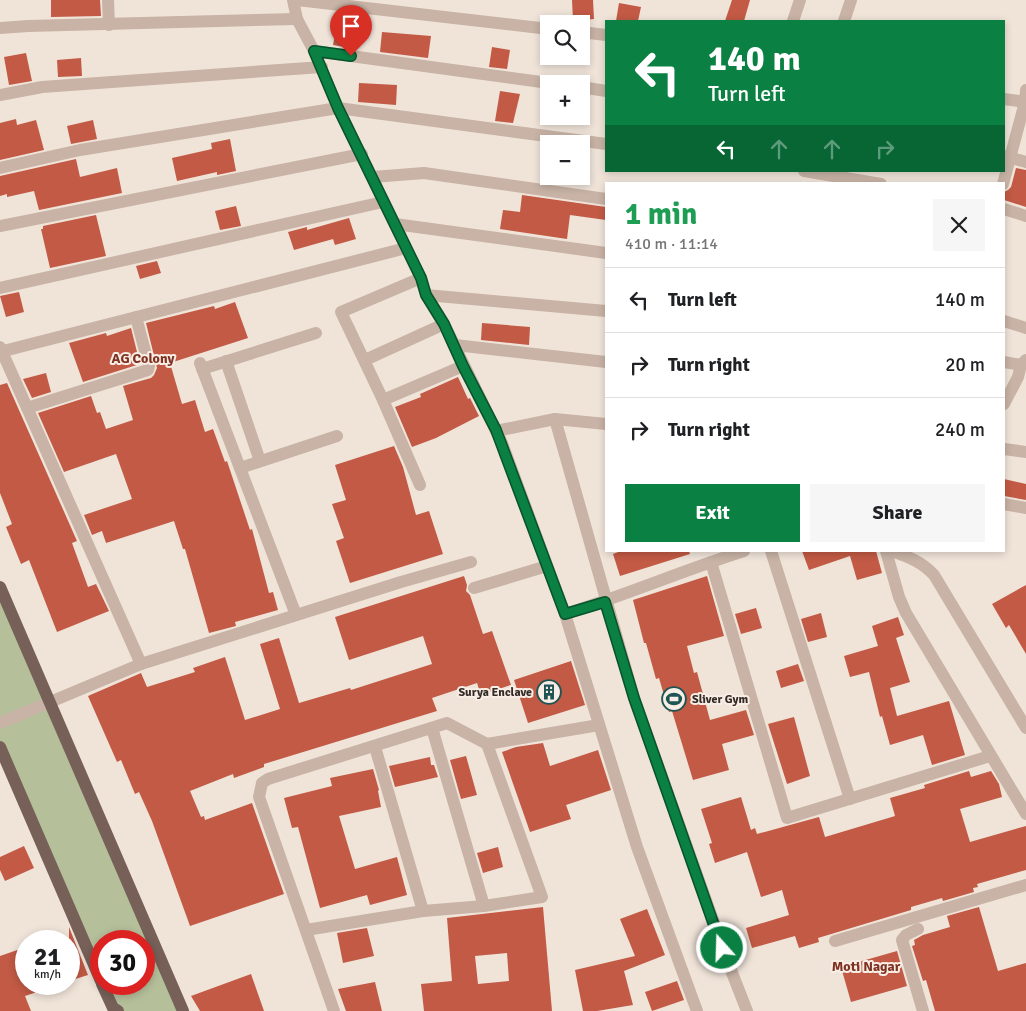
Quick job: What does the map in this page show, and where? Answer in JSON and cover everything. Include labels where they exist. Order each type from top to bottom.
[{"type":"main road","points":[[0,587],[183,1011]]},
{"type":"main road","points":[[0,747],[90,954]]},
{"type":"main road","points":[[108,995],[113,1008],[118,1011]]},
{"type":"street","points":[[108,0],[109,25]]},
{"type":"street","points":[[293,0],[297,19],[322,67],[338,108],[421,278],[426,295],[444,324],[496,430],[565,614],[637,847],[697,1011]]},
{"type":"street","points":[[297,0],[540,28]]},
{"type":"street","points":[[793,20],[800,0]]},
{"type":"street","points":[[844,20],[851,0]]},
{"type":"street","points":[[0,28],[297,19]]},
{"type":"street","points":[[590,33],[605,35]]},
{"type":"street","points":[[314,51],[540,82]]},
{"type":"street","points":[[0,95],[42,87],[322,67]]},
{"type":"street","points":[[590,88],[605,91]]},
{"type":"street","points":[[1005,99],[1026,98],[1007,157],[1005,170]]},
{"type":"street","points":[[0,168],[80,150],[338,108],[605,144]]},
{"type":"street","points":[[0,226],[362,154]]},
{"type":"street","points":[[1007,157],[1026,162]]},
{"type":"street","points":[[811,172],[871,182]]},
{"type":"street","points":[[373,177],[424,173],[605,199]]},
{"type":"street","points":[[0,288],[383,202]]},
{"type":"street","points":[[1005,209],[1026,216]]},
{"type":"street","points":[[395,224],[605,253]]},
{"type":"street","points":[[142,664],[0,350],[406,248]]},
{"type":"street","points":[[420,485],[365,360],[341,312],[421,278]]},
{"type":"street","points":[[426,295],[605,311]]},
{"type":"street","points":[[27,408],[148,370],[149,366],[136,317]]},
{"type":"street","points":[[1005,321],[1026,328]]},
{"type":"street","points":[[365,360],[444,324]]},
{"type":"street","points":[[296,616],[201,366],[226,361],[316,333]]},
{"type":"street","points":[[454,345],[605,362]]},
{"type":"street","points":[[226,361],[260,461]]},
{"type":"street","points":[[1005,362],[1023,370],[1005,402]]},
{"type":"street","points":[[383,400],[463,366]]},
{"type":"street","points":[[496,430],[555,420],[605,424]]},
{"type":"street","points":[[555,420],[605,602],[634,698],[747,1011]]},
{"type":"street","points":[[240,468],[337,436]]},
{"type":"street","points":[[1005,449],[1026,452]]},
{"type":"street","points":[[1005,504],[1026,508]]},
{"type":"street","points":[[565,614],[605,602],[741,552]]},
{"type":"street","points":[[771,552],[850,800]]},
{"type":"street","points":[[886,552],[906,613],[1026,814]]},
{"type":"street","points":[[895,552],[926,566],[934,575],[1026,728]]},
{"type":"street","points":[[0,723],[142,664],[401,582],[471,562]]},
{"type":"street","points":[[711,562],[787,818],[990,756]]},
{"type":"street","points":[[474,588],[547,566]]},
{"type":"street","points":[[334,1011],[259,797],[262,783],[268,779],[447,723],[486,744],[599,725]]},
{"type":"street","points":[[432,728],[484,906]]},
{"type":"street","points":[[306,930],[423,911],[484,906],[542,897],[486,744]]},
{"type":"street","points":[[375,746],[423,911]]},
{"type":"street","points":[[835,941],[1026,885]]},
{"type":"street","points":[[918,929],[902,940],[923,1011]]},
{"type":"green space","points":[[0,587],[148,930],[90,930],[90,956],[0,747]]},
{"type":"green space","points":[[155,946],[183,1011],[118,1011],[109,995],[155,995]]},
{"type":"building","points":[[51,0],[100,0],[101,16],[51,17]]},
{"type":"building","points":[[572,0],[593,0],[594,19],[590,19],[590,15],[573,15]]},
{"type":"building","points":[[732,0],[750,0],[744,20],[725,20]]},
{"type":"building","points":[[619,3],[641,7],[638,20],[616,20]]},
{"type":"building","points":[[339,13],[357,15],[350,48],[333,45]]},
{"type":"building","points":[[382,32],[431,36],[428,58],[380,52]]},
{"type":"building","points":[[492,47],[510,50],[507,69],[489,67]]},
{"type":"building","points":[[26,53],[32,81],[9,85],[4,57]]},
{"type":"building","points":[[81,58],[82,76],[58,77],[57,60]]},
{"type":"building","points":[[359,83],[397,85],[396,105],[358,102]]},
{"type":"building","points":[[500,91],[520,94],[513,123],[495,121]]},
{"type":"building","points":[[16,119],[17,125],[36,120],[44,150],[0,160],[0,123]]},
{"type":"building","points":[[93,120],[97,139],[71,144],[67,126]]},
{"type":"building","points":[[230,139],[236,171],[217,175],[217,172],[177,181],[172,158],[212,149],[211,143]]},
{"type":"building","points":[[76,159],[80,177],[117,168],[122,193],[39,210],[34,191],[7,197],[7,194],[0,196],[0,176]]},
{"type":"building","points":[[1016,168],[1026,170],[1026,207],[1005,200],[1005,192],[1011,187]]},
{"type":"building","points":[[522,195],[605,207],[605,220],[570,215],[567,239],[500,229],[503,210],[520,212]]},
{"type":"building","points":[[236,206],[241,226],[220,230],[215,211]]},
{"type":"building","points":[[96,215],[106,256],[50,268],[41,229],[43,229],[43,226]]},
{"type":"building","points":[[349,218],[356,239],[335,245],[333,239],[294,250],[288,232],[307,227],[307,230]]},
{"type":"building","points":[[157,261],[161,273],[140,279],[136,266]]},
{"type":"building","points":[[19,292],[24,312],[6,317],[0,296]]},
{"type":"building","points":[[235,302],[248,338],[170,363],[182,404],[195,400],[205,432],[213,429],[225,462],[227,461],[250,530],[252,529],[269,593],[273,592],[278,610],[235,622],[236,626],[209,633],[185,549],[183,549],[174,521],[106,543],[102,531],[92,535],[84,515],[132,499],[116,454],[64,472],[38,413],[91,396],[97,413],[100,412],[106,429],[133,420],[123,386],[151,378],[157,368],[146,323],[214,306],[215,309]]},
{"type":"building","points":[[482,323],[530,327],[529,345],[481,340]]},
{"type":"building","points":[[131,328],[140,364],[83,382],[69,343],[106,333],[107,336]]},
{"type":"building","points":[[46,373],[51,392],[32,398],[23,379]]},
{"type":"building","points":[[458,377],[468,399],[470,398],[479,416],[436,438],[412,447],[395,407],[421,397],[420,394]]},
{"type":"building","points":[[7,383],[77,541],[72,543],[88,587],[96,584],[109,611],[57,632],[29,560],[21,564],[6,527],[12,524],[0,493],[0,385]]},
{"type":"building","points":[[394,446],[403,467],[416,515],[429,511],[443,554],[350,583],[336,541],[344,538],[332,504],[346,500],[335,465]]},
{"type":"building","points":[[1005,479],[1026,484],[1026,500],[1005,496]]},
{"type":"building","points":[[618,552],[689,552],[690,554],[620,576],[613,554]]},
{"type":"building","points":[[802,552],[876,552],[882,573],[857,580],[850,556],[809,570]]},
{"type":"building","points":[[464,576],[467,585],[466,591],[470,595],[483,634],[492,631],[511,685],[481,695],[477,683],[432,698],[437,711],[264,764],[264,767],[234,778],[233,774],[190,791],[201,817],[204,816],[205,820],[252,803],[284,894],[190,926],[152,821],[139,792],[135,794],[121,760],[117,762],[88,696],[141,673],[147,687],[195,672],[193,668],[225,657],[245,720],[280,709],[260,644],[279,638],[299,703],[350,688],[351,690],[432,664],[423,636],[349,660],[335,617]]},
{"type":"building","points":[[707,576],[724,636],[687,646],[694,673],[697,672],[710,720],[746,710],[754,735],[722,744],[729,770],[693,780],[672,711],[669,712],[659,678],[656,679],[646,643],[644,643],[633,600]]},
{"type":"building","points":[[1026,585],[1026,654],[1009,625],[1006,628],[992,604]]},
{"type":"building","points":[[756,608],[762,628],[741,634],[735,614]]},
{"type":"building","points":[[821,613],[827,637],[808,642],[801,619]]},
{"type":"building","points":[[898,617],[904,635],[896,638],[910,682],[890,688],[897,716],[949,701],[965,755],[932,765],[923,735],[890,745],[882,716],[880,717],[869,672],[850,677],[844,656],[878,646],[872,626]]},
{"type":"building","name":"Surya Enclave","points":[[571,661],[585,705],[528,723],[514,680]]},
{"type":"building","points":[[798,664],[804,681],[781,688],[776,671]]},
{"type":"building","points":[[794,717],[810,776],[787,784],[768,724]]},
{"type":"building","points":[[543,743],[550,766],[598,750],[611,790],[566,805],[571,819],[530,832],[502,752],[516,747]]},
{"type":"building","points":[[466,756],[477,795],[461,799],[450,760]]},
{"type":"building","points":[[430,757],[431,765],[434,765],[438,777],[395,787],[389,766]]},
{"type":"building","points":[[373,769],[379,790],[381,807],[339,816],[355,869],[397,857],[407,895],[370,905],[367,895],[320,908],[298,827],[292,828],[284,798],[332,786],[330,778]]},
{"type":"building","points":[[969,771],[971,777],[991,771],[999,784],[1002,797],[960,809],[970,842],[1026,826],[1026,870],[977,884],[978,887],[973,888],[974,892],[943,901],[942,898],[911,907],[911,910],[818,938],[819,942],[799,948],[795,936],[752,948],[746,928],[789,915],[782,890],[761,897],[747,852],[715,863],[709,844],[712,843],[701,809],[741,797],[751,830],[755,828],[757,834],[819,817],[825,837],[895,816],[890,798],[925,788],[924,785]]},
{"type":"building","points":[[24,846],[34,868],[5,881],[0,870],[0,857]]},
{"type":"building","points":[[498,847],[503,867],[483,873],[477,853]]},
{"type":"building","points":[[543,907],[552,1011],[424,1011],[421,984],[452,981],[447,918]],"holes":[[[507,953],[509,981],[478,984],[475,956]]]},
{"type":"building","points":[[979,907],[998,971],[1026,963],[1026,1011],[935,1011],[926,980],[923,981],[912,946],[915,945],[914,940],[923,935],[950,927],[947,916]]},
{"type":"building","points":[[647,909],[665,955],[624,971],[633,1005],[597,1011],[583,1011],[575,970],[635,956],[620,919]]},
{"type":"building","points":[[367,928],[374,956],[343,963],[337,933]]},
{"type":"building","points":[[15,951],[15,995],[28,995],[25,996],[31,1011],[0,1011],[0,956]]},
{"type":"building","points":[[897,951],[907,986],[851,1002],[841,967]]},
{"type":"building","points":[[80,955],[88,975],[80,978]]},
{"type":"building","points":[[251,974],[264,1011],[200,1011],[191,996]]},
{"type":"building","points":[[677,981],[684,1000],[652,1011],[645,992]]},
{"type":"building","points":[[375,982],[382,1011],[346,1011],[338,989]]},
{"type":"place","name":"Surya Enclave","points":[[549,692]]},
{"type":"place","name":"Sliver Gym","points":[[674,699]]},
{"type":"district","name":"AG Colony","points":[[143,358]]},
{"type":"district","name":"Moti Nagar","points":[[866,966]]},
{"type":"route","points":[[351,56],[314,51],[338,108],[421,278],[426,295],[444,324],[502,443],[565,614],[605,602],[634,698],[722,948]]}]
